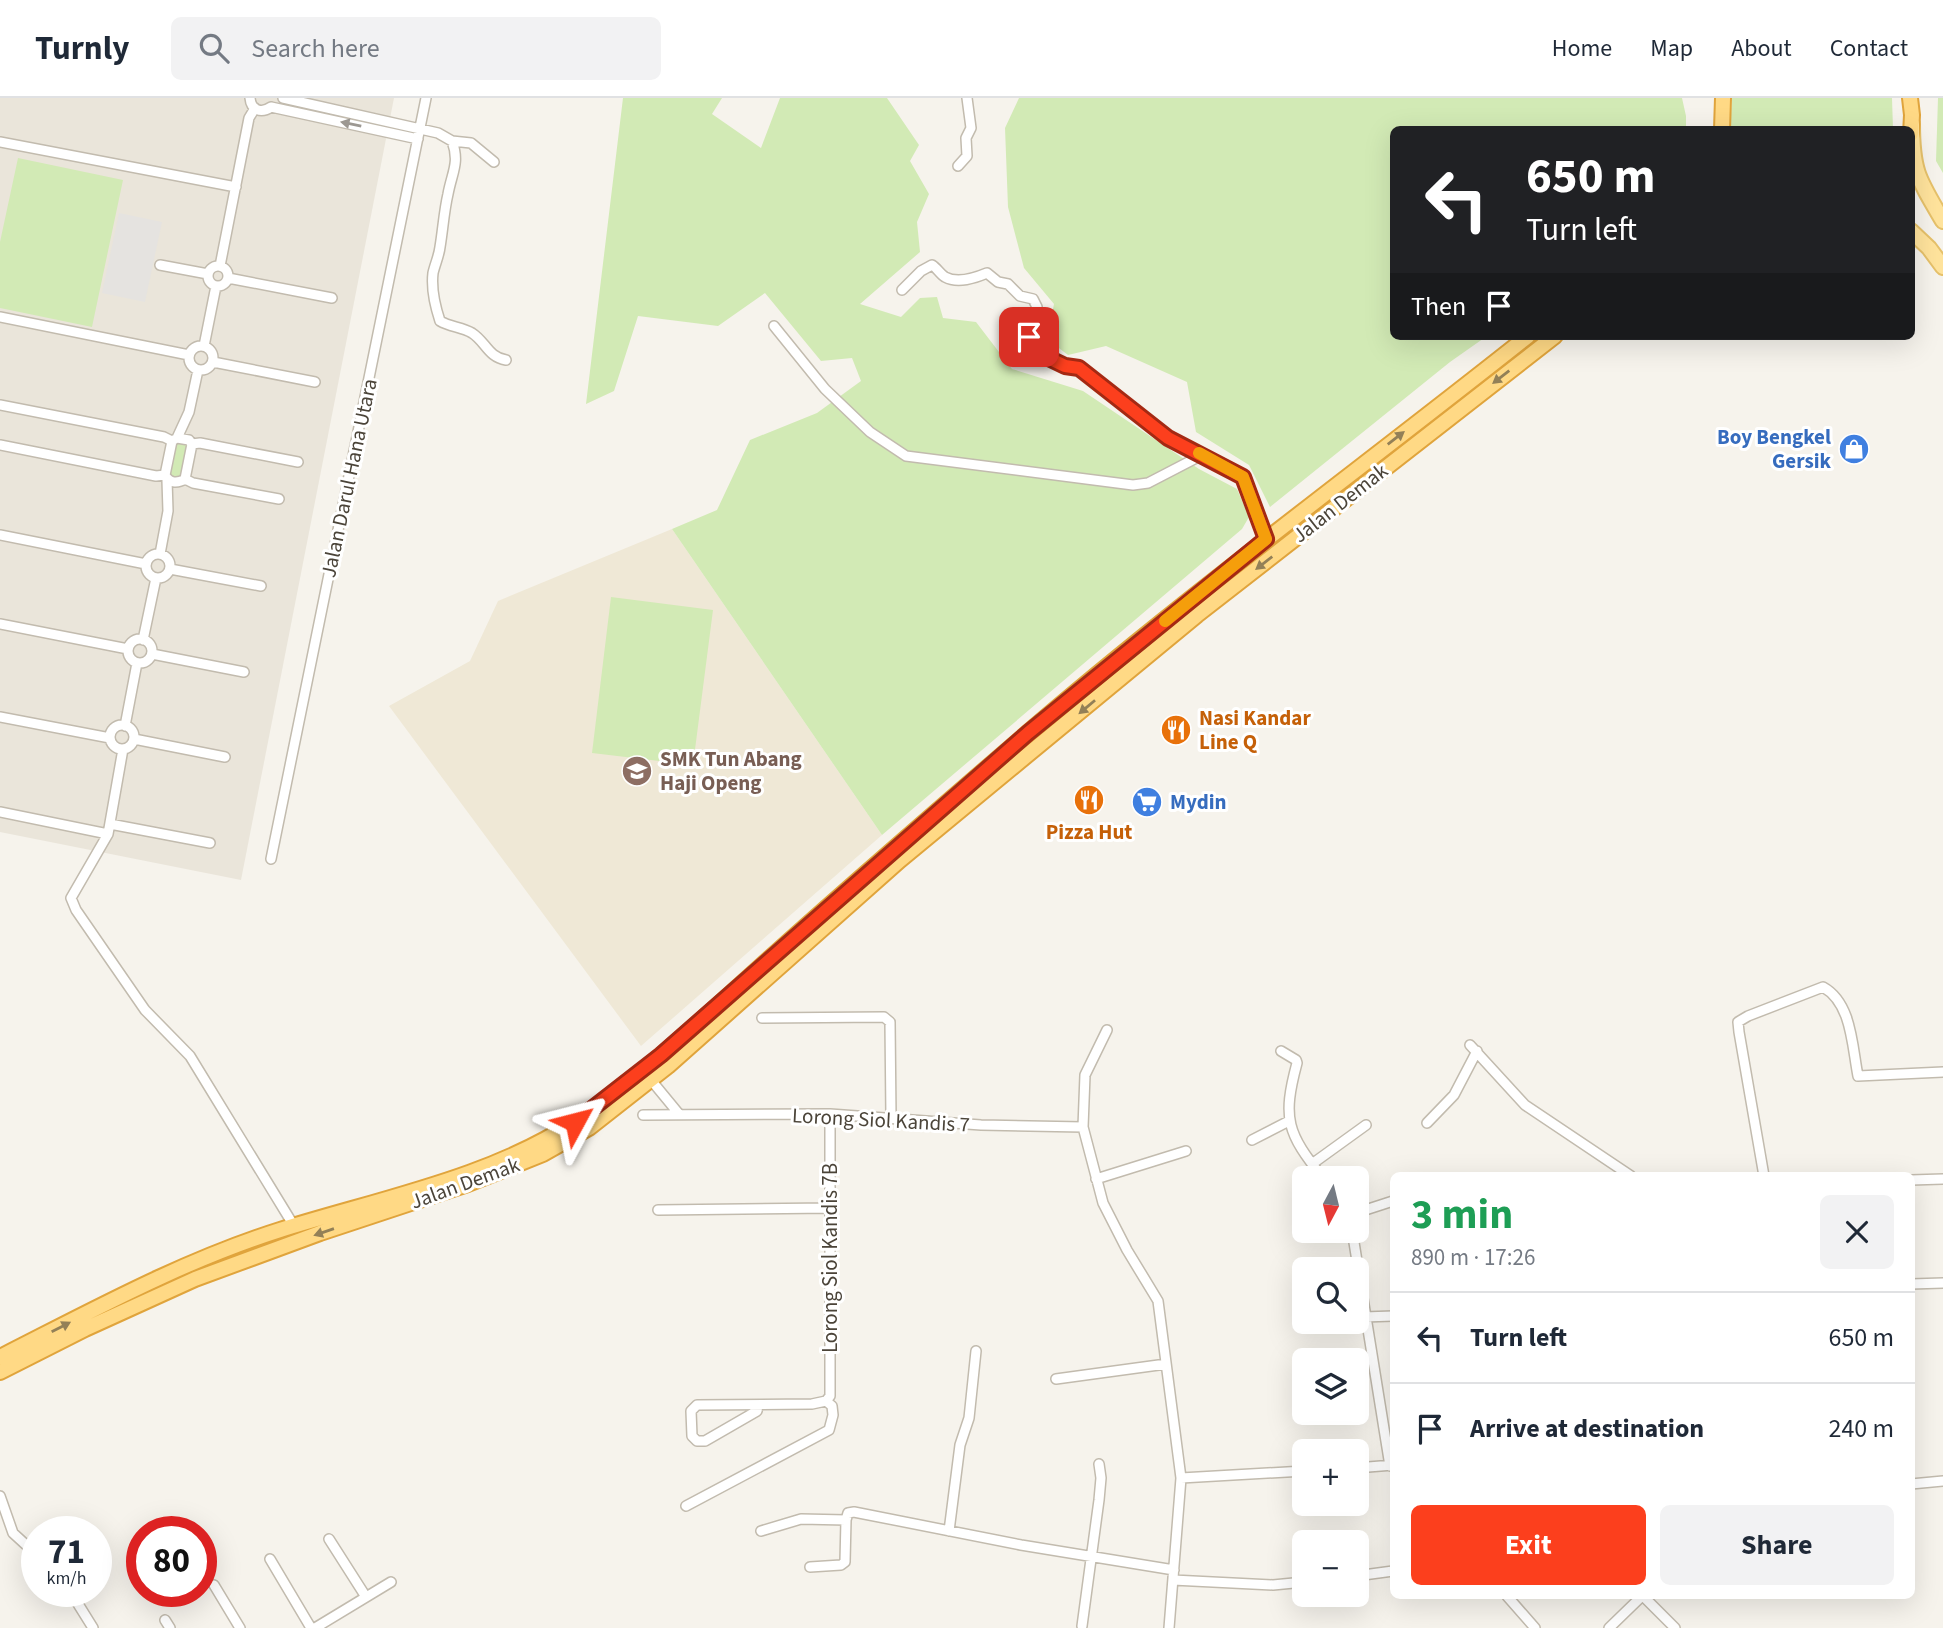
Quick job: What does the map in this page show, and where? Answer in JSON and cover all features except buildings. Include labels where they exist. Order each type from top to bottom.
[{"type":"highway","points":[[1910,98],[1912,126]]},
{"type":"highway","points":[[1717,126],[1722,103]]},
{"type":"highway","points":[[1722,103],[1722,126]]},
{"type":"highway","name":"Jalan Demak","points":[[0,1357],[149,1282],[205,1258],[294,1226],[383,1201],[474,1170],[575,1122],[661,1055],[1028,733],[1266,539],[1523,340]]},
{"type":"highway","name":"Jalan Demak","points":[[0,1372],[85,1329],[195,1279],[320,1233],[449,1191],[543,1154],[589,1128],[651,1080],[900,860],[1197,615],[1550,340]]},
{"type":"main road","points":[[1915,167],[1917,177],[1943,221]]},
{"type":"main road","points":[[1915,235],[1943,267]]},
{"type":"street","points":[[250,98],[255,108],[264,111],[272,102],[418,139]]},
{"type":"street","points":[[283,98],[420,128],[438,133],[452,141],[471,143],[494,162]]},
{"type":"street","name":"Jalan Darul Hana Utara","points":[[271,859],[426,98]]},
{"type":"street","points":[[958,166],[967,156],[966,138],[971,128],[967,98]]},
{"type":"street","points":[[220,266],[249,118],[255,108]]},
{"type":"street","points":[[452,141],[457,163],[448,190],[440,249],[433,273],[437,310],[440,321],[449,326],[466,329],[496,358],[506,360]]},
{"type":"street","points":[[0,142],[236,187]]},
{"type":"street","points":[[160,265],[208,274]]},
{"type":"street","points":[[902,290],[920,271],[932,265],[946,277],[954,279],[976,278],[987,274],[998,282],[1008,284],[1020,296],[1036,302],[1036,314],[1029,337],[1034,351],[1065,366],[1079,368],[1168,438],[1243,477],[1266,539]]},
{"type":"street","points":[[220,266],[226,270],[228,278],[223,285],[216,286],[209,281],[208,274],[213,267],[220,266]]},
{"type":"street","points":[[228,278],[332,298]]},
{"type":"street","points":[[204,346],[216,286]]},
{"type":"street","points":[[0,317],[188,355]]},
{"type":"street","points":[[774,326],[824,389],[870,432],[906,456],[1133,485],[1148,483],[1202,455]]},
{"type":"street","points":[[188,355],[194,348],[204,346]]},
{"type":"street","points":[[188,355],[191,366],[206,370],[213,362],[212,353],[204,346]]},
{"type":"street","points":[[213,362],[315,382]]},
{"type":"street","points":[[160,554],[168,511],[182,480],[190,442],[189,412],[198,370]]},
{"type":"street","points":[[0,405],[298,462]]},
{"type":"street","points":[[168,511],[166,478],[174,439],[189,412]]},
{"type":"street","points":[[0,445],[279,499]]},
{"type":"street","points":[[0,535],[146,564]]},
{"type":"street","points":[[160,554],[168,559],[170,569],[164,577],[156,578],[147,572],[146,564],[150,557],[160,554]]},
{"type":"street","points":[[170,569],[261,586]]},
{"type":"street","points":[[143,640],[156,578]]},
{"type":"street","points":[[0,624],[128,649]]},
{"type":"street","points":[[143,640],[149,644],[152,654],[146,662],[137,663],[131,660],[128,649],[132,642],[143,640]]},
{"type":"street","points":[[152,654],[244,672]]},
{"type":"street","points":[[125,726],[137,663]]},
{"type":"street","points":[[0,717],[110,738]]},
{"type":"street","points":[[125,726],[132,731],[134,739],[131,745],[123,749],[114,746],[110,738],[115,728],[125,726]]},
{"type":"street","points":[[134,739],[226,757]]},
{"type":"street","points":[[123,749],[109,829],[71,898],[76,910],[145,1010],[190,1056],[294,1226]]},
{"type":"street","points":[[0,812],[210,843]]},
{"type":"street","points":[[1763,1172],[1738,1022],[1748,1016],[1823,987],[1834,993],[1844,1007],[1858,1076],[1943,1072]]},
{"type":"street","points":[[762,1018],[884,1017],[890,1022],[891,1117]]},
{"type":"street","points":[[1107,1030],[1085,1074],[1083,1127],[1103,1203],[1126,1250],[1158,1301],[1181,1478],[1169,1628]]},
{"type":"street","points":[[1427,1123],[1454,1095],[1473,1048],[1525,1105],[1619,1172]]},
{"type":"street","points":[[1281,1051],[1297,1063],[1288,1100],[1289,1121],[1301,1152],[1312,1164],[1366,1125]]},
{"type":"street","points":[[651,1080],[679,1114]]},
{"type":"street","name":"Lorong Siol Kandis 7","points":[[643,1115],[830,1114],[981,1125],[1083,1127]]},
{"type":"street","name":"Lorong Siol Kandis 7B","points":[[686,1506],[829,1430],[833,1415],[832,1406],[826,1401],[830,1396],[830,1114]]},
{"type":"street","points":[[1252,1140],[1289,1121]]},
{"type":"street","points":[[1096,1179],[1186,1151]]},
{"type":"street","points":[[1915,1180],[1943,1179]]},
{"type":"street","points":[[1369,1209],[1390,1202]]},
{"type":"street","points":[[658,1210],[830,1208]]},
{"type":"street","points":[[1915,1284],[1943,1283]]},
{"type":"street","points":[[1369,1317],[1390,1316]]},
{"type":"street","points":[[1367,1334],[1390,1460]]},
{"type":"street","points":[[949,1531],[960,1444],[969,1418],[976,1352]]},
{"type":"street","points":[[1056,1379],[1166,1364]]},
{"type":"street","points":[[758,1405],[757,1411],[750,1417],[705,1441],[697,1441],[692,1436],[691,1411],[697,1405],[812,1404],[826,1401]]},
{"type":"street","points":[[1082,1626],[1101,1478],[1099,1464]]},
{"type":"street","points":[[1369,1467],[1390,1466]]},
{"type":"street","points":[[1181,1478],[1292,1472]]},
{"type":"street","points":[[1915,1484],[1943,1481]]},
{"type":"street","points":[[0,1500],[13,1533],[21,1540]]},
{"type":"street","points":[[810,1567],[841,1565],[845,1562],[846,1520],[848,1513],[854,1512],[1173,1575],[1273,1585],[1292,1584]]},
{"type":"street","points":[[761,1531],[804,1518],[846,1520]]},
{"type":"street","points":[[329,1539],[366,1597]]},
{"type":"street","points":[[270,1559],[313,1628],[391,1581]]},
{"type":"street","points":[[1369,1574],[1390,1571]]},
{"type":"street","points":[[217,1590],[240,1628]]},
{"type":"street","points":[[1510,1599],[1535,1628]]},
{"type":"street","points":[[1609,1628],[1640,1599]]},
{"type":"street","points":[[1646,1599],[1675,1628]]},
{"type":"street","points":[[80,1607],[93,1628]]},
{"type":"shaded area","points":[[0,98],[394,98],[241,880],[0,832]]},
{"type":"shaded area","points":[[119,213],[162,222],[145,302],[102,293]]},
{"type":"shaded area","name":"SMK Tun Abang Haji Openg","points":[[672,529],[882,835],[641,1046],[389,706],[470,661],[498,601]]},
{"type":"green space","points":[[623,98],[722,98],[712,114],[761,148],[780,98],[887,98],[919,145],[910,161],[929,194],[917,222],[920,252],[860,304],[901,317],[920,298],[937,297],[943,318],[976,322],[1012,369],[1083,391],[1199,469],[1237,489],[1249,517],[1242,529],[882,835],[672,529],[717,510],[750,440],[817,413],[861,381],[852,358],[821,361],[765,293],[718,326],[638,316],[614,391],[586,404]]},
{"type":"green space","points":[[1019,98],[1682,98],[1686,116],[1686,126],[1390,126],[1390,340],[1481,340],[1450,362],[1270,507],[1249,465],[1196,432],[1187,382],[1106,346],[1068,355],[1047,339],[1054,304],[1024,268],[1008,207],[1005,128]]},
{"type":"green space","points":[[1732,98],[1892,98],[1893,126],[1730,126]]},
{"type":"green space","points":[[1938,98],[1943,98],[1943,173],[1936,161]]},
{"type":"green space","points":[[18,158],[123,180],[92,327],[0,308],[0,242]]},
{"type":"green space","points":[[176,442],[186,443],[189,447],[181,477],[175,478],[170,475]]},
{"type":"green space","points":[[611,597],[713,610],[693,765],[592,753]]},
{"type":"slow traffic","points":[[1165,621],[1266,539],[1243,477],[1199,453]]},
{"type":"place","name":"Boy Bengkel Gersik","points":[[1854,449]]},
{"type":"place","name":"Nasi Kandar Line Q","points":[[1176,730]]},
{"type":"place","name":"SMK Tun Abang Haji Openg","points":[[637,771]]},
{"type":"place","name":"Pizza Hut","points":[[1089,800]]},
{"type":"place","name":"Mydin","points":[[1147,802]]},
{"type":"route","points":[[575,1122],[661,1055],[1028,733],[1266,539],[1243,477],[1175,443],[1079,368],[1065,366],[1034,351],[1029,337]]}]
